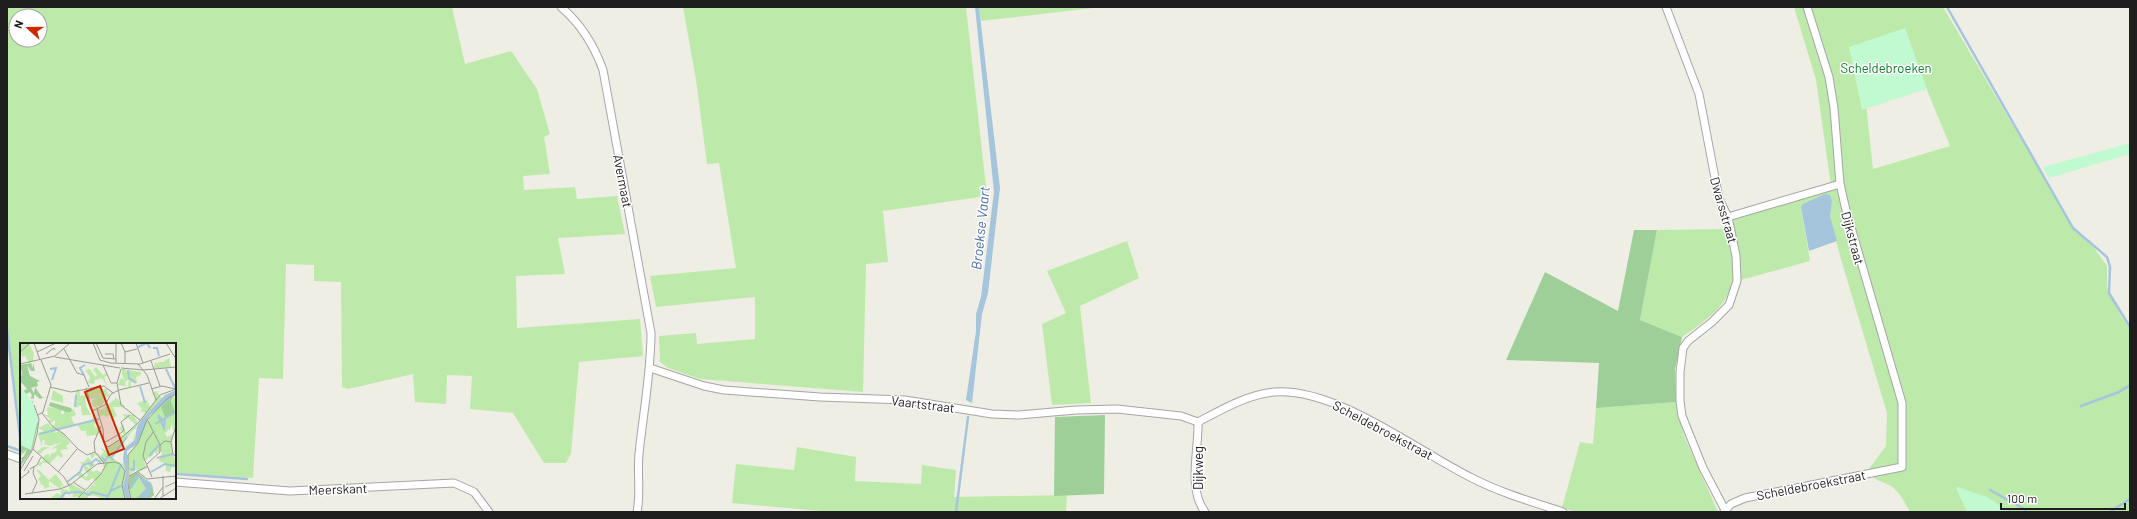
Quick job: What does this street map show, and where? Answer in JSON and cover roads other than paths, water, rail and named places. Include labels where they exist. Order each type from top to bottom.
[{"type":"street","name":"Avermaat","points":[[561,7],[582,28],[590,41],[603,70],[651,332],[650,368]]},
{"type":"street","name":"Dwarsstraat","points":[[1666,7],[1699,94],[1719,199],[1728,217],[1736,256],[1737,281],[1729,304],[1688,341],[1683,348],[1681,358],[1680,401],[1687,428],[1703,468],[1724,511]]},
{"type":"street","name":"Dijkstraat","points":[[1807,7],[1829,77],[1834,108],[1840,184],[1856,251],[1902,403],[1902,467]]},
{"type":"street","points":[[1728,217],[1840,184]]},
{"type":"street","name":"Vaartstraat","points":[[650,368],[704,386],[724,390],[820,397],[905,400],[1019,416],[1076,410],[1117,408],[1180,416],[1198,422]]},
{"type":"street","points":[[637,512],[639,497],[639,456],[650,368]]},
{"type":"street","name":"Scheldebroekstraat","points":[[1198,422],[1243,399],[1261,394],[1275,392],[1306,394],[1337,404],[1473,479],[1504,492],[1563,512]]},
{"type":"street","name":"Dijkweg","points":[[1198,422],[1196,479],[1198,497],[1206,512]]},
{"type":"street","points":[[7,454],[20,458]]},
{"type":"street","name":"Scheldebroekstraat","points":[[1724,511],[1731,504],[1745,498],[1902,467]]},
{"type":"street","name":"Meerskant","points":[[176,482],[290,491],[454,483],[474,492],[489,512]]},
{"type":"water","points":[[975,7],[979,7],[1000,188],[988,293],[982,314],[972,403],[966,400],[976,331],[976,314],[981,297],[994,192]]},
{"type":"water","points":[[1825,194],[1830,195],[1832,202],[1830,216],[1837,241],[1809,251],[1801,207],[1803,204]]},
{"type":"waterway","points":[[1947,7],[2073,228],[2107,257],[2110,267],[2109,293],[2130,327]]},
{"type":"waterway","points":[[7,330],[20,437],[20,451]]},
{"type":"waterway","points":[[2081,406],[2119,392],[2130,385]]},
{"type":"waterway","name":"Broekse Vaart","points":[[956,512],[968,417]]},
{"type":"waterway","points":[[7,446],[20,451]]},
{"type":"waterway","points":[[177,474],[247,479]]},
{"type":"waterway","points":[[1990,490],[2026,510]]},
{"type":"waterway","points":[[2110,512],[2130,499]]},
{"type":"park label","name":"Scheldebroeken","points":[[1886,68]]}]
